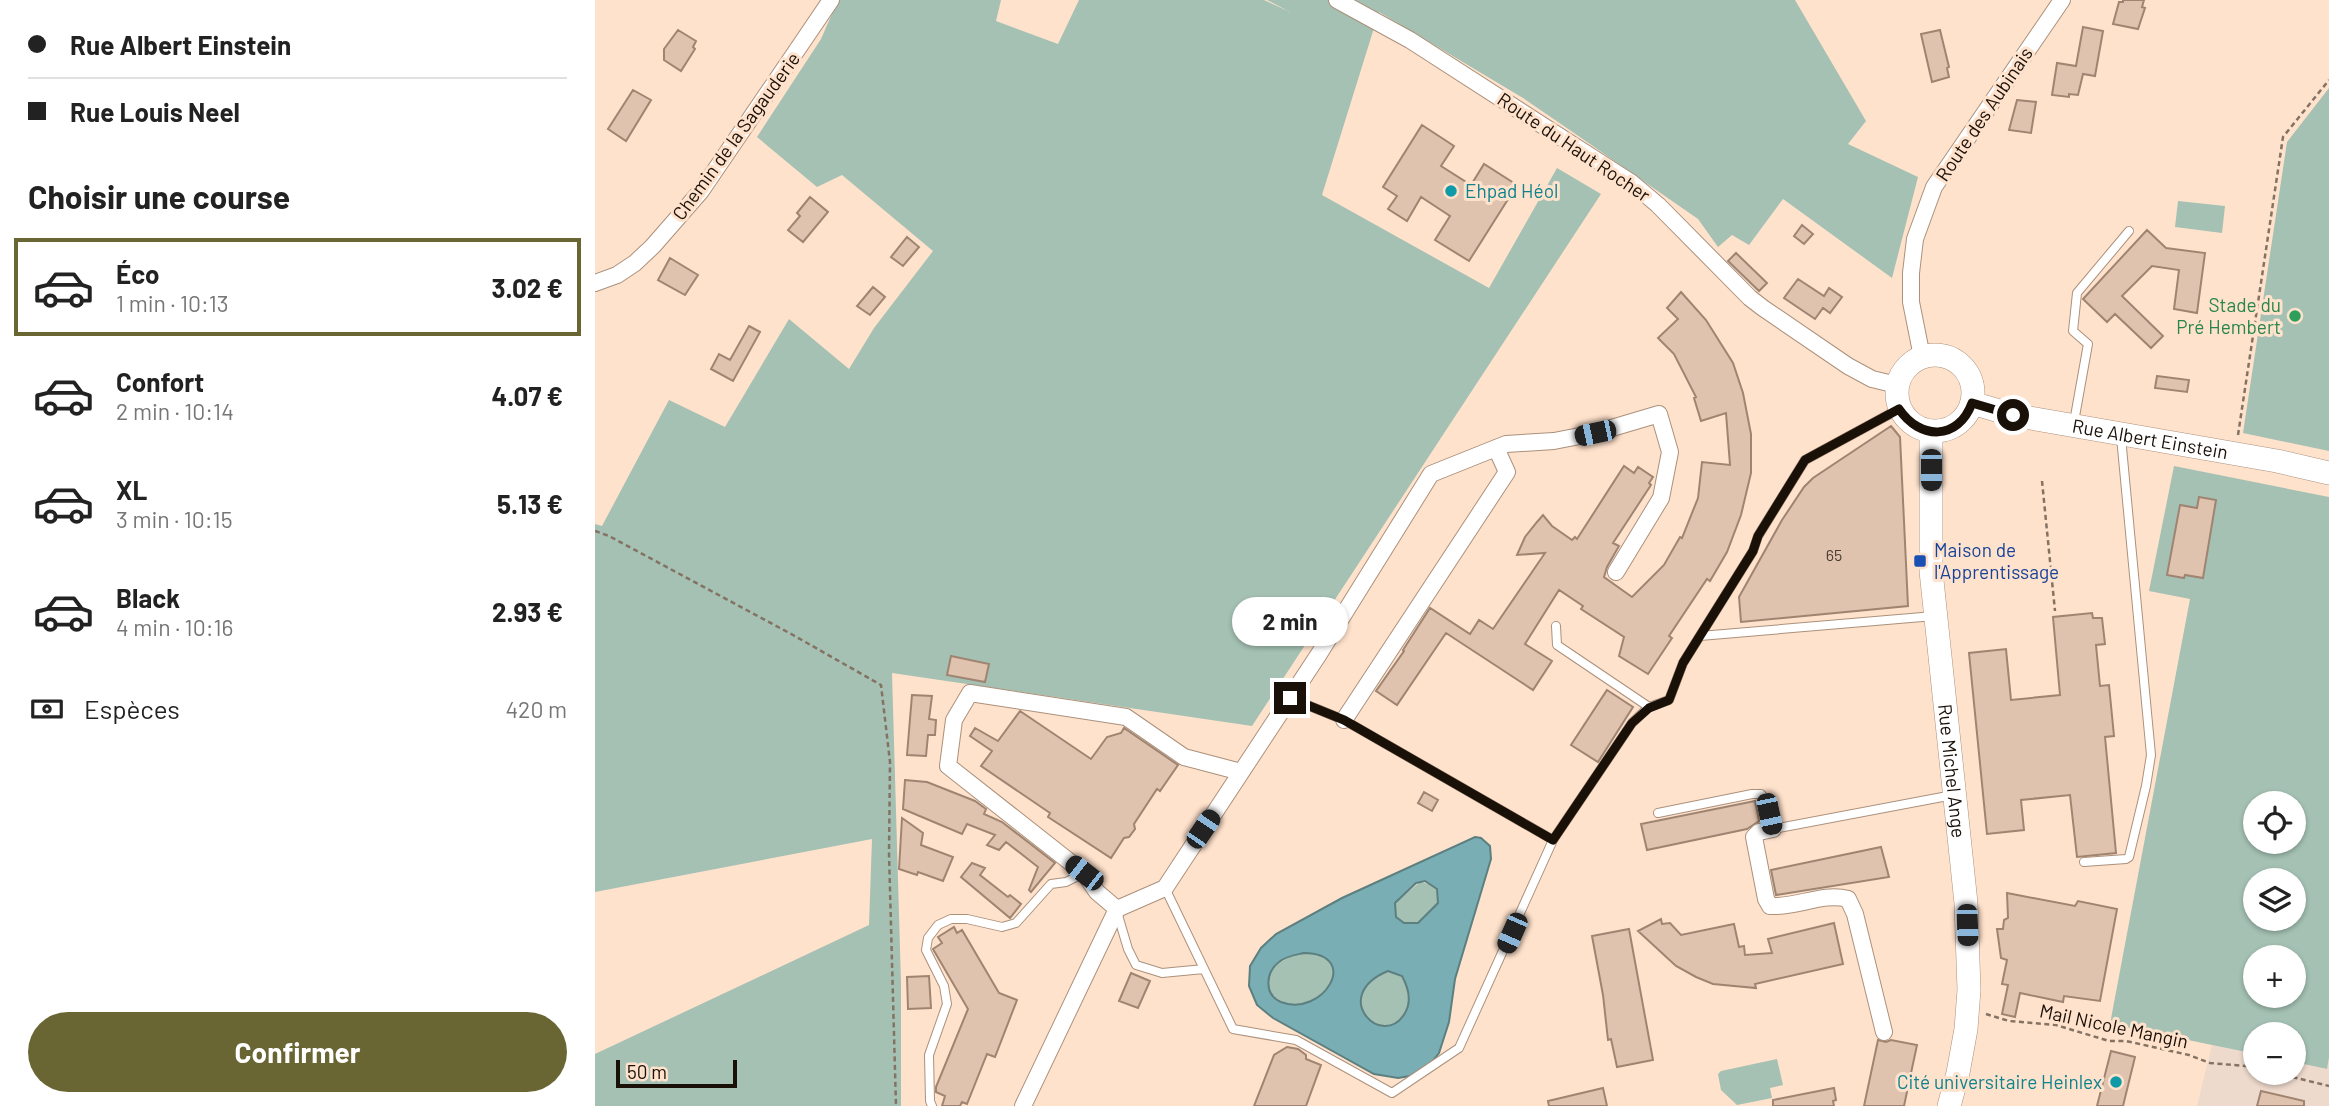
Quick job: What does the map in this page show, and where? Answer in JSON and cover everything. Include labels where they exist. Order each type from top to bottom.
[{"type":"street","name":"Chemin de la Sagauderie","points":[[595,283],[617,275],[635,263],[701,191],[831,0]]},
{"type":"street","name":"Route du Haut Rocher","points":[[1337,0],[1410,40],[1632,183],[1658,205],[1763,309],[1847,366],[1872,379],[1897,384]]},
{"type":"street","name":"Route des Aubinais","points":[[1922,357],[1910,302],[1911,273],[1915,239],[1934,187],[2062,0]]},
{"type":"street","points":[[1943,356],[1963,367],[1972,384],[1972,403],[1962,421],[1950,429],[1931,432],[1913,425],[1899,409],[1897,384],[1908,366],[1922,357],[1943,356]]},
{"type":"street","name":"Rue Albert Einstein","points":[[1972,403],[2006,414],[2329,473]]},
{"type":"street","points":[[1023,1106],[1117,909],[1165,888],[1391,541],[1431,474],[1506,444],[1554,442],[1659,414],[1670,452],[1661,498],[1616,572]]},
{"type":"street","name":"Rue Michel Ange","points":[[1931,432],[1931,571],[1966,903],[1968,1008],[1958,1073],[1949,1106]]},
{"type":"street","points":[[1344,720],[1507,472],[1496,448]]},
{"type":"street","points":[[1117,909],[1097,892],[1084,873],[948,766],[954,720],[970,693],[1126,717],[1184,757],[1241,772]]},
{"type":"street","points":[[1773,829],[1759,832],[1754,837],[1766,900],[1770,906],[1774,906],[1823,898],[1848,899],[1855,914],[1884,1032]]},
{"type":"lane","points":[[2073,425],[2088,344],[2073,331],[2077,293],[2129,231]]},
{"type":"lane","points":[[1165,888],[1233,1029],[1296,1040],[1392,1093],[1459,1048],[1553,840],[1632,723],[1649,708],[1669,700],[1683,663],[1753,551],[1758,536],[1805,460],[1899,409]]},
{"type":"lane","points":[[2084,862],[2126,859],[2129,856],[2151,755],[2120,451],[2121,433]]},
{"type":"lane","points":[[1700,636],[1936,616]]},
{"type":"lane","points":[[1556,626],[1557,645],[1649,708]]},
{"type":"lane","points":[[1290,698],[1344,720],[1553,840]]},
{"type":"lane","points":[[1658,813],[1762,794],[1773,829],[1953,794]]},
{"type":"lane","points":[[932,1106],[929,1055],[947,1004],[944,986],[926,950],[928,938],[938,925],[951,919],[967,919],[1002,927],[1016,923],[1051,884],[1066,883],[1084,873]]},
{"type":"lane","points":[[1117,909],[1136,965],[1162,973],[1204,969]]},
{"type":"path","points":[[2237,442],[2283,137],[2329,80]]},
{"type":"path","points":[[2042,481],[2055,611]]},
{"type":"path","points":[[595,531],[781,628],[881,685],[890,762],[896,1106]]},
{"type":"path","name":"Mail Nicole Mangin","points":[[1968,1008],[2009,1021],[2056,1025],[2109,1041],[2126,1041],[2189,1055],[2210,1063],[2243,1066]]},
{"type":"path","points":[[2306,1080],[2329,1086]]},
{"type":"shaded area","points":[[2212,1045],[2243,1051],[2243,1085],[2306,1085],[2306,1065],[2326,1069],[2329,1057],[2329,1106],[2197,1106]]},
{"type":"green space","points":[[838,0],[1001,0],[996,21],[1058,44],[1079,0],[1264,0],[1290,12],[1267,0],[1795,0],[1866,121],[1848,144],[1918,177],[1892,278],[1783,199],[1749,245],[1732,235],[1718,247],[1698,219],[1577,135],[1523,98],[1379,12],[1322,195],[1489,288],[1557,168],[1601,194],[1252,726],[892,673],[901,983],[901,1106],[595,1106],[595,1054],[869,925],[872,839],[595,892],[595,524],[602,526],[669,400],[725,427],[789,319],[849,369],[874,328],[933,251],[842,175],[817,187],[757,137],[821,39]]},
{"type":"green space","name":"Stade du Pré Hembert","points":[[2329,88],[2329,451],[2243,433],[2287,142]]},
{"type":"green space","points":[[2178,201],[2225,206],[2222,233],[2175,227]]},
{"type":"green space","points":[[2174,466],[2329,497],[2327,1069],[2306,1065],[2306,1022],[2243,1022],[2243,1051],[2110,1024],[2190,599],[2149,591]]},
{"type":"green space","points":[[1420,882],[1434,885],[1439,893],[1438,903],[1418,923],[1404,923],[1396,917],[1395,903]]},
{"type":"green space","points":[[1304,953],[1322,957],[1331,964],[1334,975],[1330,987],[1318,997],[1303,1003],[1289,1004],[1277,999],[1270,991],[1268,981],[1272,970],[1284,960]]},
{"type":"green space","points":[[1388,971],[1402,976],[1409,999],[1405,1013],[1395,1023],[1385,1026],[1374,1023],[1366,1016],[1361,1005],[1362,993],[1371,982]]},
{"type":"green space","points":[[1777,1059],[1783,1085],[1770,1088],[1772,1098],[1737,1105],[1721,1090],[1718,1074],[1721,1071]]},
{"type":"water","points":[[1475,837],[1481,838],[1490,846],[1491,859],[1455,979],[1449,1022],[1439,1053],[1431,1063],[1410,1076],[1398,1078],[1374,1074],[1273,1018],[1257,1005],[1249,986],[1250,966],[1261,948],[1276,934],[1342,898]],"holes":[[[1425,881],[1437,889],[1438,903],[1418,923],[1404,923],[1396,917],[1395,903],[1416,883]],[[1304,953],[1321,956],[1331,963],[1333,973],[1330,984],[1322,994],[1296,1005],[1275,998],[1268,983],[1275,966],[1291,956]],[[1388,971],[1402,976],[1409,999],[1405,1013],[1395,1023],[1385,1026],[1374,1023],[1366,1016],[1361,1005],[1362,993],[1371,982]]]},
{"type":"building","points":[[2144,0],[2142,7],[2145,8],[2138,29],[2113,24],[2119,2]]},
{"type":"building","points":[[2083,27],[2103,31],[2095,76],[2083,74],[2078,95],[2052,95],[2057,63],[2076,66]]},
{"type":"building","points":[[678,30],[696,41],[693,47],[695,49],[681,71],[664,60],[664,49]]},
{"type":"building","points":[[1940,30],[1949,77],[1932,82],[1921,34]]},
{"type":"building","points":[[633,90],[651,100],[626,141],[608,129]]},
{"type":"building","points":[[2017,100],[2036,102],[2031,133],[2009,130]]},
{"type":"building","name":"Ehpad Héol","points":[[1422,125],[1454,146],[1441,166],[1471,185],[1484,164],[1517,185],[1469,261],[1435,240],[1450,216],[1421,197],[1407,221],[1388,209],[1397,196],[1383,187]]},
{"type":"building","points":[[810,197],[828,212],[803,242],[788,230],[800,216],[797,213]]},
{"type":"building","points":[[1802,225],[1813,234],[1804,244],[1794,236]]},
{"type":"building","points":[[2147,230],[2166,248],[2205,253],[2197,313],[2174,309],[2179,270],[2152,266],[2122,296],[2163,336],[2151,348],[2115,314],[2107,322],[2083,299]]},
{"type":"building","points":[[907,237],[919,247],[903,266],[891,257]]},
{"type":"building","points":[[1736,253],[1767,283],[1759,291],[1728,261]]},
{"type":"building","points":[[670,258],[698,275],[685,295],[658,280]]},
{"type":"building","points":[[1798,279],[1824,296],[1829,288],[1842,297],[1830,313],[1823,308],[1815,319],[1784,298]]},
{"type":"building","points":[[873,287],[885,297],[870,315],[857,306]]},
{"type":"building","points":[[1681,292],[1706,320],[1733,363],[1743,393],[1751,434],[1751,473],[1741,515],[1727,552],[1710,581],[1707,579],[1669,636],[1672,638],[1648,674],[1619,656],[1624,637],[1581,609],[1583,606],[1559,590],[1525,644],[1552,661],[1533,690],[1446,633],[1397,705],[1376,691],[1430,608],[1470,634],[1479,620],[1493,629],[1545,553],[1517,555],[1525,537],[1537,522],[1543,515],[1552,526],[1572,540],[1575,537],[1577,539],[1624,466],[1634,473],[1638,467],[1653,477],[1649,483],[1651,485],[1613,543],[1619,546],[1604,577],[1632,597],[1664,565],[1680,537],[1682,538],[1698,498],[1702,462],[1730,465],[1726,413],[1701,421],[1694,398],[1696,397],[1674,354],[1658,338],[1678,319],[1667,308]]},
{"type":"building","points":[[749,326],[760,332],[733,381],[711,369],[719,354],[730,360]]},
{"type":"building","points":[[2157,376],[2189,380],[2187,392],[2155,388]]},
{"type":"building","points":[[1891,426],[1900,437],[1908,606],[1741,622],[1739,597],[1782,520],[1804,487],[1813,478]]},
{"type":"building","points":[[2199,497],[2216,500],[2203,578],[2167,575],[2180,505],[2197,508]]},
{"type":"building","points":[[2092,613],[2093,618],[2102,618],[2105,644],[2096,645],[2100,686],[2109,685],[2114,736],[2105,737],[2116,853],[2077,857],[2070,795],[2021,800],[2024,830],[1987,834],[1969,653],[2006,649],[2011,700],[2060,695],[2053,617]]},
{"type":"building","points":[[951,656],[989,664],[985,682],[947,675]]},
{"type":"building","points":[[1607,690],[1633,707],[1598,762],[1571,745]]},
{"type":"building","points":[[912,695],[932,696],[929,719],[936,720],[935,735],[928,735],[926,756],[907,755]]},
{"type":"building","points":[[1020,711],[1091,759],[1107,737],[1121,733],[1124,728],[1178,765],[1160,791],[1157,789],[1134,824],[1135,829],[1129,837],[1124,838],[1111,858],[1048,817],[1050,813],[981,766],[992,751],[970,736],[975,728],[998,741]]},
{"type":"building","points":[[905,780],[927,782],[975,801],[986,809],[984,814],[1002,822],[1055,863],[1031,892],[1029,890],[1038,867],[1006,842],[999,850],[987,845],[995,835],[967,824],[962,834],[903,809]]},
{"type":"building","points":[[1424,792],[1438,800],[1432,811],[1418,803]]},
{"type":"building","points":[[1755,801],[1759,821],[1747,829],[1647,850],[1641,824]]},
{"type":"building","points":[[902,818],[923,833],[921,845],[953,857],[943,881],[918,872],[917,875],[899,869]]},
{"type":"building","points":[[1881,847],[1889,877],[1776,895],[1771,870]]},
{"type":"building","points":[[972,863],[985,868],[980,875],[1021,904],[1010,918],[961,877]]},
{"type":"building","points":[[2007,893],[2075,906],[2078,901],[2117,909],[2100,1001],[2064,996],[2063,1002],[2020,993],[2015,1017],[2002,1014],[2008,985],[2002,984],[2007,960],[2001,958],[1997,929],[2003,929],[2004,920],[2008,918]]},
{"type":"building","points":[[1661,919],[1662,924],[1670,923],[1681,935],[1734,924],[1739,947],[1744,946],[1745,955],[1772,953],[1768,939],[1834,923],[1843,964],[1755,984],[1756,988],[1713,984],[1676,966],[1638,931]]},
{"type":"building","points":[[954,927],[957,933],[962,930],[999,993],[1017,1000],[995,1057],[987,1054],[967,1104],[962,1102],[960,1106],[942,1106],[945,1096],[936,1092],[936,1087],[968,1009],[933,949],[942,943],[938,937]]},
{"type":"building","points":[[1629,929],[1653,1060],[1617,1067],[1611,1039],[1608,1040],[1592,936]]},
{"type":"building","points":[[1131,973],[1150,981],[1138,1008],[1119,1001]]},
{"type":"building","points":[[929,976],[931,1008],[908,1009],[907,977]]},
{"type":"building","points":[[1878,1040],[1917,1045],[1904,1106],[1864,1106]]},
{"type":"building","points":[[1287,1047],[1298,1049],[1306,1055],[1306,1059],[1321,1065],[1306,1106],[1254,1106],[1274,1055]]},
{"type":"building","name":"Cité universitaire Heinlex","points":[[2111,1051],[2135,1057],[2123,1106],[2097,1106]]},
{"type":"building","points":[[1603,1088],[1607,1106],[1549,1106],[1548,1101]]},
{"type":"building","points":[[1834,1088],[1834,1106],[1773,1106],[1773,1100]]},
{"type":"building","points":[[2261,1091],[2304,1101],[2304,1106],[2257,1106]]},
{"type":"place","name":"Ehpad Héol","points":[[1451,191]]},
{"type":"place","name":"Stade du Pré Hembert","points":[[2295,316]]},
{"type":"place","name":"Maison de l'Apprentissage","points":[[1920,561]]},
{"type":"place","name":"Cité universitaire Heinlex","points":[[2116,1082]]},
{"type":"route","points":[[1290,698],[1344,720],[1553,840],[1632,723],[1649,708],[1669,700],[1683,663],[1753,551],[1758,536],[1805,460],[1899,409],[1913,425],[1931,432],[1950,429],[1962,421],[1972,403],[2013,415]]}]
